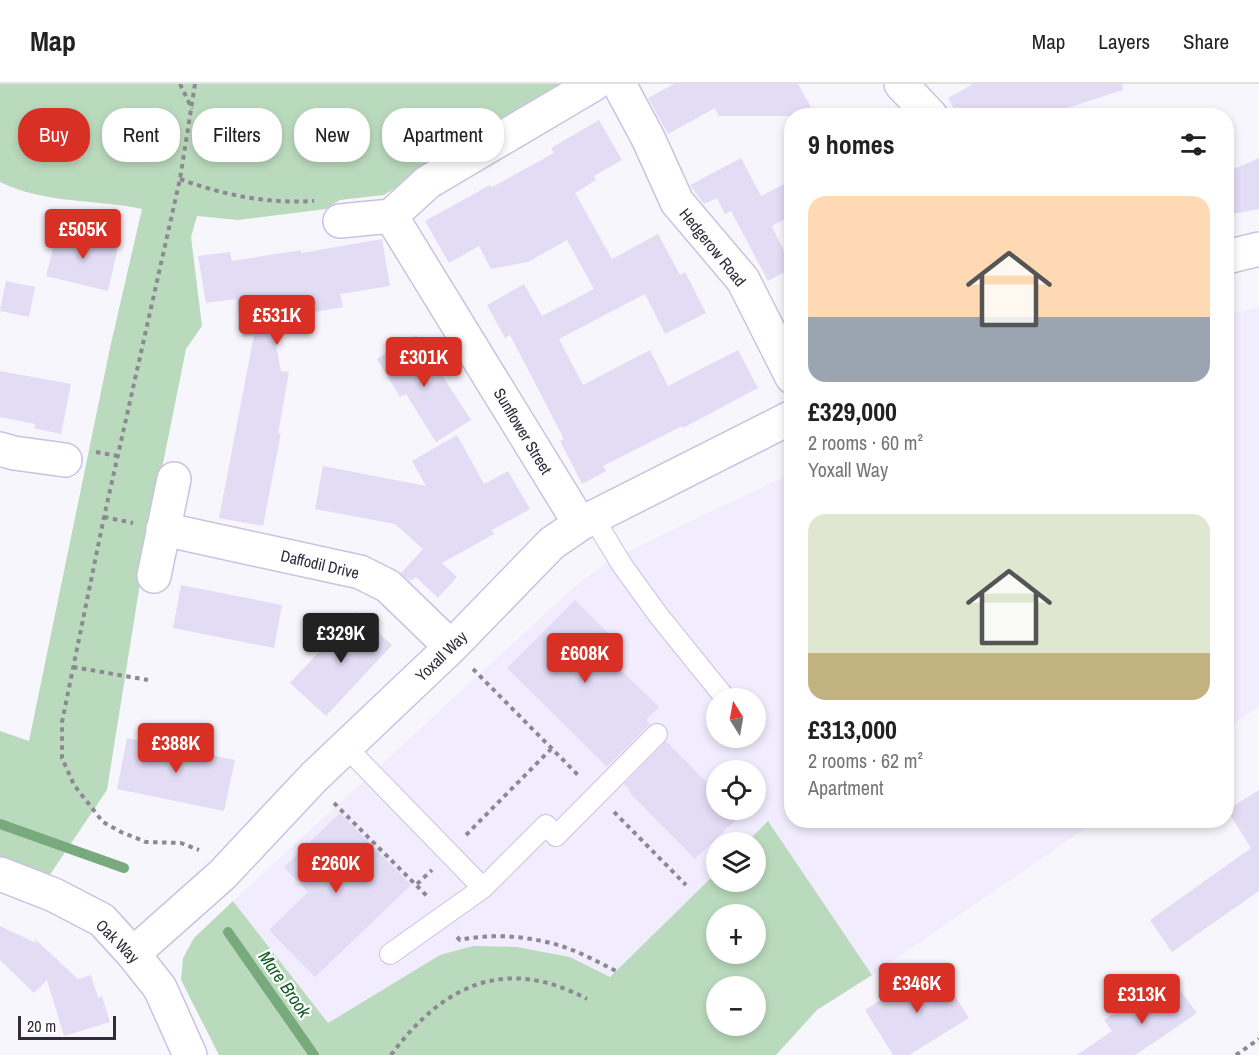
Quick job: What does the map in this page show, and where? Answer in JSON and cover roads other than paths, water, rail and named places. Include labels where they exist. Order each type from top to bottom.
[{"type":"street","points":[[329,211],[391,216],[428,182],[594,84]]},
{"type":"street","name":"Hedgerow Road","points":[[619,84],[648,138],[677,202],[743,280],[784,361]]},
{"type":"street","name":"Sunflower Street","points":[[391,216],[586,521]]},
{"type":"street","points":[[1234,255],[1259,249]]},
{"type":"street","name":"Yoxall Way","points":[[133,954],[222,875],[314,777],[451,647],[552,543],[586,521],[784,421]]},
{"type":"street","points":[[0,449],[65,460]]},
{"type":"street","points":[[154,576],[174,479]]},
{"type":"street","name":"Daffodil Drive","points":[[163,529],[360,572],[388,586],[451,647]]},
{"type":"street","name":"Oak Way","points":[[0,874],[54,895],[102,920],[160,988],[190,1055]]},
{"type":"lane","points":[[586,521],[717,688]]},
{"type":"lane","points":[[390,954],[483,888],[546,825],[556,836],[657,734]]},
{"type":"lane","points":[[346,747],[483,888]]},
{"type":"waterway","name":"Mare Brook","points":[[0,824],[124,868]]},
{"type":"waterway","name":"Mare Brook","points":[[228,932],[314,1055]]}]
